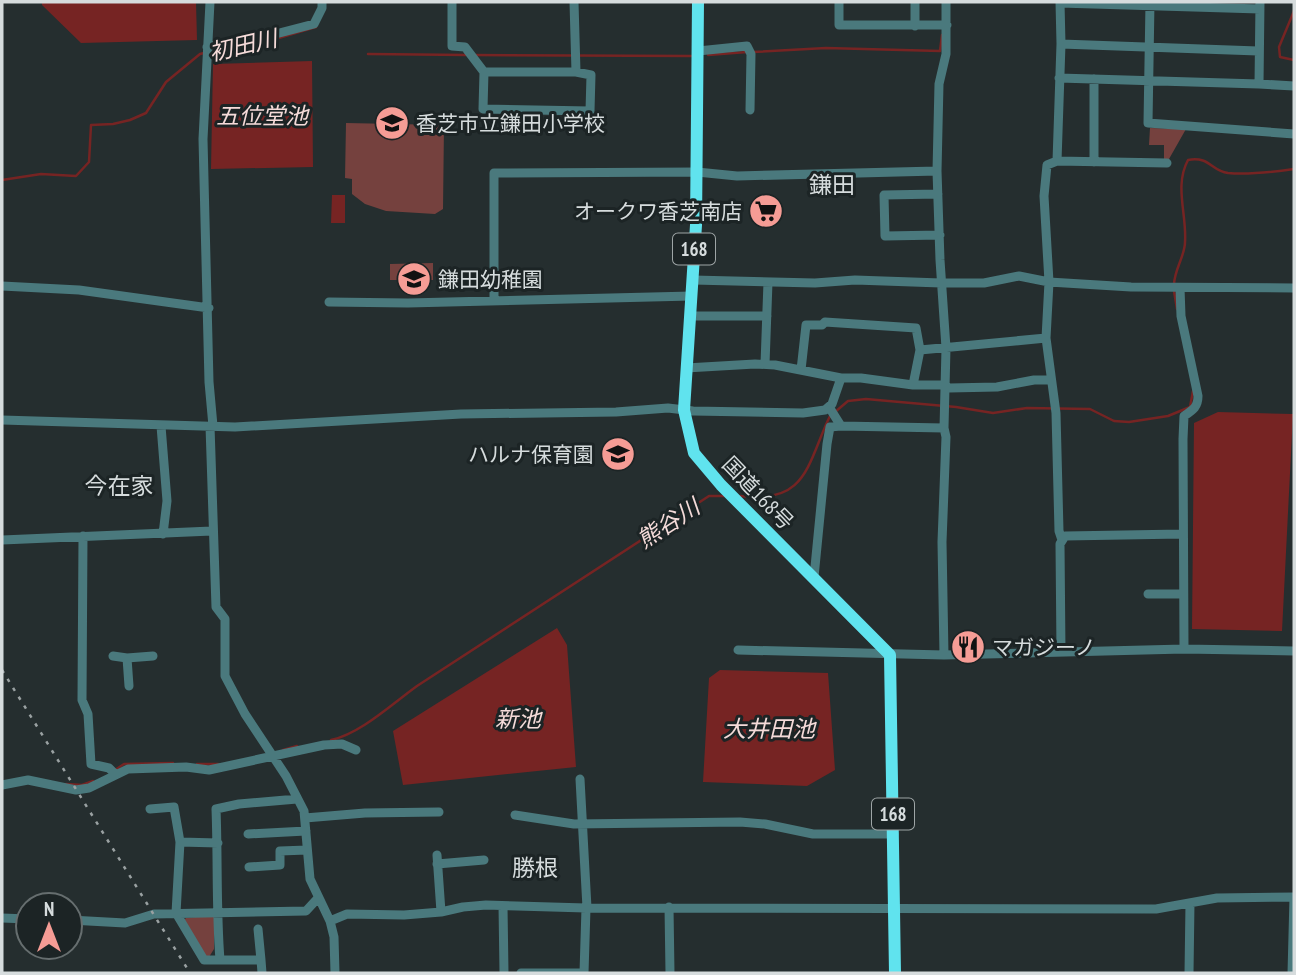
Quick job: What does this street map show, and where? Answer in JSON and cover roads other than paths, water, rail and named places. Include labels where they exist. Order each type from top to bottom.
[{"type":"highway","name":"国道168号","points":[[698,2],[697,172],[684,410],[694,453],[721,485],[890,655]]},
{"type":"highway","name":"168","points":[[890,655],[895,973]]},
{"type":"street","points":[[210,2],[203,139],[216,607],[225,619],[225,676],[304,811],[310,879],[330,921],[334,937],[335,973]]},
{"type":"street","points":[[207,51],[314,23],[322,8],[322,2]]},
{"type":"street","points":[[452,2],[452,46],[466,47],[484,72],[483,109],[590,111],[591,75],[576,72],[484,72]]},
{"type":"street","points":[[574,2],[576,72]]},
{"type":"street","points":[[839,2],[839,25],[947,25]]},
{"type":"street","points":[[915,2],[915,26]]},
{"type":"street","points":[[944,655],[942,542],[946,348],[937,171],[939,84],[946,54],[946,2]]},
{"type":"street","points":[[1056,161],[1060,2],[1260,5],[1259,84]]},
{"type":"street","points":[[1150,4],[1148,123],[1294,134]]},
{"type":"street","points":[[1061,44],[1258,51]]},
{"type":"street","points":[[698,51],[747,46],[750,51],[750,110]]},
{"type":"street","points":[[1059,78],[1294,86]]},
{"type":"street","points":[[1094,79],[1094,162]]},
{"type":"street","points":[[1062,540],[1059,531],[1054,408],[1046,338],[1049,282],[1044,196],[1047,164],[1056,161],[1167,163]]},
{"type":"street","points":[[494,301],[495,173],[697,172],[737,176],[937,171]]},
{"type":"street","points":[[938,194],[884,195],[885,236],[940,235]]},
{"type":"street","points":[[693,279],[941,283],[984,282],[1019,276],[1049,282],[1180,288],[1294,288]]},
{"type":"street","points":[[765,364],[768,282]]},
{"type":"street","points":[[2,286],[79,290],[209,309]]},
{"type":"street","points":[[1180,288],[1181,316],[1198,396],[1195,409],[1184,416],[1184,649]]},
{"type":"street","points":[[329,302],[692,296]]},
{"type":"street","points":[[690,316],[767,316]]},
{"type":"street","points":[[801,370],[806,325],[825,322],[916,328],[920,350],[913,385]]},
{"type":"street","points":[[920,350],[1046,338]]},
{"type":"street","points":[[687,368],[765,364],[841,379],[861,377],[913,385],[945,385],[949,388],[997,387],[1050,380]]},
{"type":"street","points":[[2,420],[234,427],[461,414],[617,412],[668,408],[803,414],[829,407],[841,379]]},
{"type":"street","points":[[829,407],[840,424]]},
{"type":"street","points":[[814,578],[830,427],[840,424],[944,428]]},
{"type":"street","points":[[161,426],[167,501],[163,534]]},
{"type":"street","points":[[2,540],[212,531]]},
{"type":"street","points":[[1061,652],[1060,544],[1065,537],[1182,534]]},
{"type":"street","points":[[83,536],[82,700],[88,714],[91,764],[112,771],[186,767],[209,770],[270,751],[342,744],[356,750]]},
{"type":"street","points":[[1148,594],[1183,594]]},
{"type":"street","points":[[738,650],[890,655],[1184,649],[1294,651]]},
{"type":"street","points":[[113,656],[153,656]]},
{"type":"street","points":[[127,658],[129,686]]},
{"type":"street","points":[[2,785],[28,780],[76,790],[89,788],[112,771]]},
{"type":"street","points":[[521,973],[584,973],[587,908],[580,779]]},
{"type":"street","points":[[220,960],[216,912],[216,809],[239,804],[297,799]]},
{"type":"street","points":[[150,809],[174,807],[180,842],[176,913],[204,960],[261,960]]},
{"type":"street","points":[[305,818],[439,811]]},
{"type":"street","points":[[515,815],[535,820],[583,823],[740,822],[813,834],[894,834]]},
{"type":"street","points":[[248,834],[306,831]]},
{"type":"street","points":[[180,842],[218,843]]},
{"type":"street","points":[[249,867],[279,865],[279,851],[307,850]]},
{"type":"street","points":[[441,912],[437,860],[484,860]]},
{"type":"street","points":[[330,921],[347,914],[404,915],[463,907],[503,906],[1156,909],[1217,898],[1294,897],[1292,973]]},
{"type":"street","points":[[84,921],[125,923],[154,914],[306,911],[318,898]]},
{"type":"street","points":[[1189,973],[1190,903]]},
{"type":"street","points":[[503,906],[504,973]]},
{"type":"street","points":[[669,907],[670,973]]},
{"type":"street","points":[[258,929],[261,973]]},
{"type":"water","points":[[42,2],[196,2],[197,40],[81,43]]},
{"type":"water","name":"五位堂池","points":[[312,61],[313,167],[211,169],[213,64]]},
{"type":"water","points":[[332,195],[345,195],[345,223],[331,223]]},
{"type":"water","points":[[1218,412],[1293,414],[1282,631],[1192,629],[1194,423]]},
{"type":"water","name":"新池","points":[[557,628],[567,645],[576,767],[403,785],[393,731]]},
{"type":"water","name":"大井田池","points":[[720,670],[828,673],[835,770],[807,786],[703,782],[709,678]]},
{"type":"waterway","name":"熊谷川","points":[[1294,11],[1279,47],[1280,57],[1294,60]]},
{"type":"waterway","name":"初田川","points":[[211,53],[265,42],[316,27]]},
{"type":"waterway","points":[[753,52],[826,48],[940,51],[942,35]]},
{"type":"waterway","points":[[708,55],[747,52]]},
{"type":"waterway","name":"初田川","points":[[2,180],[41,174],[76,176],[89,162],[91,125],[113,124],[146,113],[166,82],[204,53]]},
{"type":"waterway","points":[[368,54],[466,55]]},
{"type":"waterway","points":[[473,55],[692,56]]},
{"type":"waterway","name":"熊谷川","points":[[1174,285],[1185,247],[1181,190],[1188,160],[1201,160],[1228,173],[1294,169]]},
{"type":"waterway","name":"熊谷川","points":[[1174,291],[1177,309]]},
{"type":"waterway","name":"熊谷川","points":[[835,412],[848,401],[866,399],[993,413],[1027,408],[1090,409],[1114,421],[1129,422],[1168,416],[1190,407],[1193,391]]},
{"type":"waterway","name":"熊谷川","points":[[740,496],[780,494],[792,487],[809,464],[830,416]]},
{"type":"waterway","name":"熊谷川","points":[[331,740],[364,725],[417,686],[709,496],[727,496]]},
{"type":"waterway","name":"熊谷川","points":[[283,750],[297,746]]},
{"type":"waterway","name":"熊谷川","points":[[115,770],[124,764],[173,763]]},
{"type":"waterway","name":"熊谷川","points":[[197,764],[218,764]]},
{"type":"waterway","name":"熊谷川","points":[[66,784],[82,785],[93,781]]},
{"type":"railway","points":[[2,670],[190,973]]},
{"type":"place","name":"香芝市立鎌田小学校","points":[[392,123]]},
{"type":"place","name":"オークワ香芝南店","points":[[766,211]]},
{"type":"place","name":"鎌田幼稚園","points":[[414,279]]},
{"type":"place","name":"ハルナ保育園","points":[[618,454]]},
{"type":"place","name":"マガジーノ","points":[[968,647]]},
{"type":"district","name":"鎌田","points":[[832,184]]},
{"type":"district","name":"今在家","points":[[119,485]]},
{"type":"district","name":"勝根","points":[[535,867]]}]
